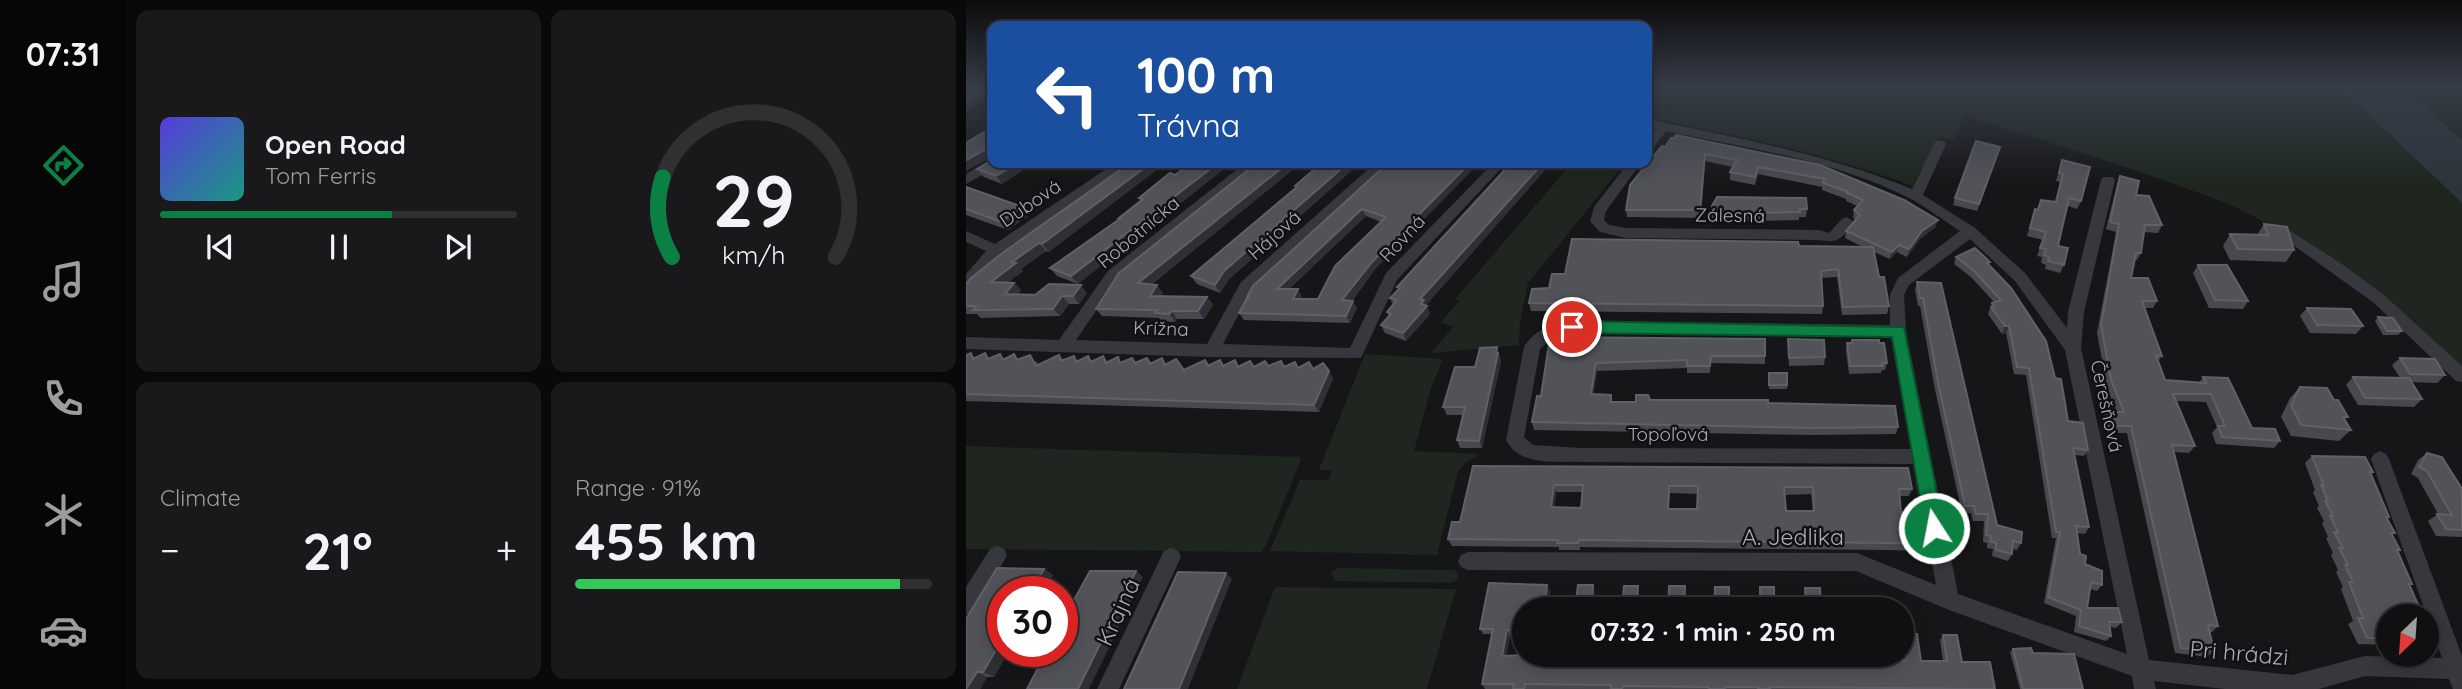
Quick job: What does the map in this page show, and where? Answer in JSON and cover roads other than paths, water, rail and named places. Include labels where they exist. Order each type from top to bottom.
[{"type":"street","name":"Čerešňová","points":[[1652,125],[1804,156],[1861,173],[1916,196],[1970,231],[2020,277],[2073,348],[2143,679]]},
{"type":"street","points":[[1652,141],[1663,127]]},
{"type":"street","points":[[1916,196],[1940,144]]},
{"type":"street","points":[[966,180],[987,167]]},
{"type":"street","name":"Dubová","points":[[966,283],[996,250],[1116,168]]},
{"type":"street","name":"Robotnícka","points":[[1064,345],[1113,275],[1247,168]]},
{"type":"street","name":"Hájová","points":[[1211,351],[1246,286],[1376,168]]},
{"type":"street","name":"Rovná","points":[[1355,354],[1391,277],[1495,168]]},
{"type":"street","name":"Zálesná","points":[[1632,168],[1599,210],[1597,221],[1605,229],[1626,233],[1819,235],[1832,238],[1847,222]]},
{"type":"street","points":[[2073,348],[2076,312],[2108,180]]},
{"type":"street","points":[[1949,600],[1898,331],[1897,295],[1903,282],[1970,231]]},
{"type":"street","points":[[2287,234],[2380,298],[2462,376]]},
{"type":"street","points":[[966,236],[996,250]]},
{"type":"street","name":"Topoľová","points":[[1898,331],[1572,327],[1554,329],[1540,336],[1532,347],[1515,440],[1529,452],[1920,457]]},
{"type":"street","name":"Krížna","points":[[966,344],[1355,354]]},
{"type":"street","name":"Pri hrádzi","points":[[2143,679],[2292,686],[2365,666],[2460,674],[2380,459]]},
{"type":"street","points":[[966,605],[997,555]]},
{"type":"street","name":"Krajná","points":[[1108,689],[1171,557]]},
{"type":"street","name":"A. Jedlika","points":[[1468,561],[1857,562],[2143,679]]}]
